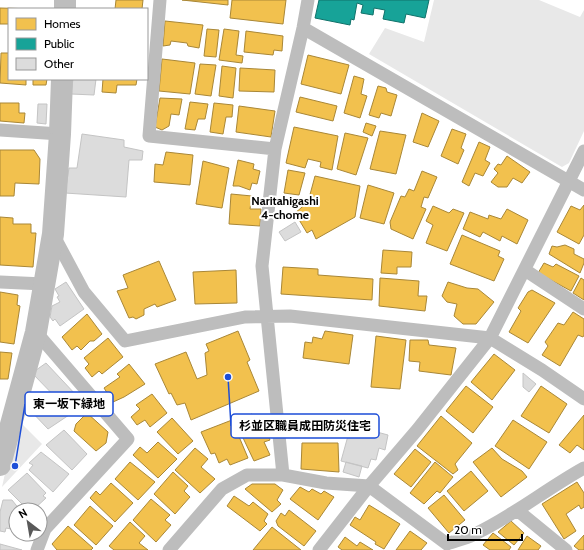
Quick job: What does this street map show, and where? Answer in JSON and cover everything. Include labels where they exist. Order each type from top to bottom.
[{"type":"street","points":[[0,465],[6,418],[36,332],[53,234],[62,80]]},
{"type":"lane","points":[[160,0],[149,136],[275,149]]},
{"type":"lane","points":[[283,475],[262,266],[275,149],[308,0]]},
{"type":"lane","points":[[303,28],[584,190]]},
{"type":"lane","points":[[0,130],[60,134]]},
{"type":"lane","points":[[319,550],[369,486],[417,430],[490,338],[584,151]]},
{"type":"lane","points":[[53,234],[84,292],[125,341],[245,317],[267,316],[290,316],[490,338],[542,370],[584,399]]},
{"type":"lane","points":[[525,270],[584,309]]},
{"type":"lane","points":[[0,282],[44,284]]},
{"type":"lane","points":[[36,332],[128,439],[45,529],[37,550]]},
{"type":"lane","points":[[169,550],[222,489],[247,475],[283,475],[326,483],[369,486],[447,544],[472,535],[517,510],[584,468]]},
{"type":"lane","points":[[517,510],[566,550]]},
{"type":"shaded area","points":[[434,0],[539,0],[580,17],[584,10],[584,131],[569,163],[562,167],[369,54],[385,28],[424,42]]},
{"type":"shaded area","points":[[17,419],[42,444],[2,487]]},
{"type":"building: Homes","points":[[116,0],[143,0],[142,8],[115,8]]},
{"type":"building: Homes","points":[[182,0],[228,0],[228,5]]},
{"type":"building: Homes","points":[[232,0],[286,0],[283,24],[230,18]]},
{"type":"building: Homes","points":[[0,8],[8,8],[8,24],[0,24]]},
{"type":"building: Homes","points":[[165,21],[203,25],[199,48],[188,46],[187,43],[171,41],[170,45],[163,46]]},
{"type":"building: Homes","points":[[207,29],[219,30],[216,57],[204,56]]},
{"type":"building: Homes","points":[[224,29],[239,31],[236,55],[243,56],[242,63],[219,60]]},
{"type":"building: Homes","points":[[246,31],[283,36],[282,51],[274,50],[273,55],[244,52]]},
{"type":"building: Homes","points":[[1,53],[8,53],[8,80],[26,80],[26,85],[0,83]]},
{"type":"building: Homes","points":[[308,55],[349,65],[341,94],[301,84]]},
{"type":"building: Homes","points":[[162,59],[195,63],[190,94],[159,91]]},
{"type":"building: Homes","points":[[200,64],[216,65],[211,96],[195,94]]},
{"type":"building: Homes","points":[[222,66],[236,68],[233,98],[219,96]]},
{"type":"building: Homes","points":[[240,68],[275,70],[274,92],[239,91]]},
{"type":"building: Homes","points":[[354,76],[364,79],[361,94],[367,96],[360,118],[344,113]]},
{"type":"building: Homes","points":[[33,80],[47,80],[46,85],[33,85]]},
{"type":"building: Homes","points":[[103,80],[137,80],[136,85],[117,85],[116,93],[102,92]]},
{"type":"building: Homes","points":[[378,86],[386,88],[387,92],[397,95],[391,116],[381,113],[379,118],[369,115]]},
{"type":"building: Homes","points":[[300,97],[337,106],[333,121],[296,112]]},
{"type":"building: Homes","points":[[160,98],[182,99],[179,115],[171,114],[169,126],[162,130],[155,127]]},
{"type":"building: Homes","points":[[190,102],[208,104],[205,119],[198,119],[195,130],[185,129]]},
{"type":"building: Homes","points":[[0,103],[19,103],[19,113],[25,113],[24,123],[0,121]]},
{"type":"building: Homes","points":[[214,103],[233,105],[232,117],[226,117],[223,134],[210,132]]},
{"type":"building: Homes","points":[[239,106],[275,111],[271,137],[236,132]]},
{"type":"building: Homes","points":[[422,113],[439,121],[428,147],[413,142]]},
{"type":"building: Homes","points":[[366,123],[376,126],[372,136],[363,132]]},
{"type":"building: Homes","points":[[294,127],[338,136],[332,170],[320,167],[321,162],[308,159],[305,168],[286,163]]},
{"type":"building: Homes","points":[[452,129],[466,134],[461,148],[464,150],[458,164],[441,156]]},
{"type":"building: Homes","points":[[380,131],[406,135],[396,174],[370,169]]},
{"type":"building: Homes","points":[[345,133],[368,138],[356,175],[337,169]]},
{"type":"building: Homes","points":[[479,142],[490,147],[485,160],[490,163],[483,176],[475,173],[469,186],[462,182]]},
{"type":"building: Homes","points":[[0,150],[34,150],[40,159],[39,184],[15,183],[14,196],[0,196]]},
{"type":"building: Homes","points":[[166,152],[193,155],[190,185],[154,182],[155,164],[163,165]]},
{"type":"building: Homes","points":[[507,156],[530,172],[522,183],[513,178],[507,187],[498,187],[491,182],[498,173],[494,169],[498,164],[501,165]]},
{"type":"building: Homes","points":[[238,160],[254,164],[253,169],[260,171],[257,184],[252,183],[250,190],[239,186],[233,186]]},
{"type":"building: Homes","points":[[203,161],[229,168],[222,208],[196,204]]},
{"type":"building: Homes","points":[[288,170],[305,173],[299,195],[284,193]]},
{"type":"building: Homes","points":[[422,171],[437,177],[428,198],[424,197],[421,207],[426,209],[413,239],[391,229],[390,222],[401,196],[405,197],[409,189],[414,191]]},
{"type":"building: Homes","points":[[315,176],[360,186],[355,217],[316,239],[312,230],[307,233],[295,213],[308,202]]},
{"type":"building: Homes","points":[[368,185],[394,193],[384,224],[360,218]]},
{"type":"building: Homes","points":[[231,194],[252,196],[250,209],[261,209],[260,226],[229,224]]},
{"type":"building: Homes","points":[[584,205],[584,235],[579,244],[557,232],[571,206],[580,210]]},
{"type":"building: Homes","points":[[433,206],[449,213],[453,209],[464,213],[447,251],[426,243],[433,225],[426,221]]},
{"type":"building: Homes","points":[[507,209],[528,220],[517,244],[502,236],[500,241],[483,232],[480,237],[463,229],[470,212],[488,219],[489,215],[501,219]]},
{"type":"building: Homes","points":[[0,217],[13,218],[13,224],[31,224],[31,233],[36,233],[33,267],[0,265]]},
{"type":"building: Homes","points":[[462,235],[500,251],[498,256],[504,259],[494,281],[450,264]]},
{"type":"building: Homes","points":[[565,245],[574,249],[574,254],[584,259],[580,273],[549,254],[552,246],[557,247]]},
{"type":"building: Homes","points":[[383,250],[412,252],[411,267],[397,267],[397,274],[381,273]]},
{"type":"building: Homes","points":[[159,261],[176,300],[157,307],[155,304],[144,309],[144,315],[136,319],[133,317],[129,318],[117,291],[128,288],[123,275]]},
{"type":"building: Homes","points":[[544,263],[553,267],[556,264],[579,276],[571,291],[538,273]]},
{"type":"building: Homes","points":[[283,267],[318,269],[318,275],[373,279],[372,300],[281,294]]},
{"type":"building: Homes","points":[[236,270],[237,303],[195,304],[193,272]]},
{"type":"building: Homes","points":[[380,278],[419,281],[418,296],[427,296],[425,311],[379,306]]},
{"type":"building: Homes","points":[[581,278],[584,280],[584,300],[573,293]]},
{"type":"building: Homes","points":[[448,282],[467,288],[478,289],[494,302],[476,324],[463,324],[454,316],[457,304],[447,302],[442,296]]},
{"type":"building: Homes","points":[[532,290],[555,303],[528,343],[509,332],[521,311],[518,308],[528,292]]},
{"type":"building: Homes","points":[[0,292],[18,295],[17,305],[20,306],[14,344],[0,342]]},
{"type":"building: Homes","points":[[573,312],[584,319],[584,335],[583,337],[578,335],[560,366],[542,355],[548,346],[545,342],[558,323],[564,325]]},
{"type":"building: Homes","points":[[87,314],[102,334],[94,341],[90,341],[81,350],[77,346],[72,350],[62,337]]},
{"type":"building: Homes","points":[[238,331],[250,360],[247,362],[259,391],[191,420],[185,403],[177,405],[171,393],[169,394],[155,364],[186,352],[197,379],[207,375],[205,353],[209,351],[206,344]]},
{"type":"building: Homes","points":[[325,331],[353,335],[349,364],[303,358],[305,342],[312,343],[313,337],[322,339]]},
{"type":"building: Homes","points":[[376,336],[406,340],[400,389],[371,387]]},
{"type":"building: Homes","points":[[108,338],[123,357],[102,374],[99,371],[92,377],[85,368],[89,364],[84,358]]},
{"type":"building: Homes","points":[[410,340],[428,340],[429,345],[456,348],[451,375],[419,371],[420,362],[409,361]]},
{"type":"building: Homes","points":[[0,352],[12,353],[8,379],[0,379]]},
{"type":"building: Homes","points":[[494,354],[515,370],[492,400],[471,382]]},
{"type":"building: Homes","points":[[129,364],[145,384],[113,402],[104,388],[120,377],[117,374]]},
{"type":"building: Homes","points":[[466,386],[493,407],[473,433],[446,411]]},
{"type":"building: Homes","points":[[541,386],[567,404],[549,433],[521,416]]},
{"type":"building: Homes","points":[[152,394],[167,413],[150,427],[145,420],[137,425],[131,417],[140,409],[136,405]]},
{"type":"building: Homes","points":[[87,413],[108,432],[106,443],[96,451],[74,431],[76,424]]},
{"type":"building: Homes","points":[[252,414],[256,423],[261,421],[270,440],[264,442],[270,455],[254,461],[235,421]]},
{"type":"building: Homes","points":[[584,415],[584,450],[577,445],[570,453],[559,445]]},
{"type":"building: Homes","points":[[441,416],[472,443],[455,464],[458,470],[453,474],[417,446]]},
{"type":"building: Homes","points":[[172,418],[193,441],[178,454],[157,432]]},
{"type":"building: Homes","points":[[232,420],[248,458],[230,465],[227,459],[219,463],[215,453],[211,454],[201,432]]},
{"type":"building: Homes","points":[[513,420],[547,442],[529,469],[495,446]]},
{"type":"building: Homes","points":[[158,442],[177,459],[158,478],[133,455],[140,447],[147,453]]},
{"type":"building: Homes","points":[[302,443],[338,443],[339,472],[301,469]]},
{"type":"building: Homes","points":[[195,448],[208,459],[201,467],[215,479],[200,493],[175,470]]},
{"type":"building: Homes","points":[[492,448],[502,459],[522,471],[527,477],[501,497],[473,462]]},
{"type":"building: Homes","points":[[415,449],[431,462],[411,487],[394,474]]},
{"type":"building: Homes","points":[[130,462],[155,482],[138,500],[115,479]]},
{"type":"building: Homes","points":[[435,462],[453,477],[440,493],[437,491],[424,504],[410,493]]},
{"type":"building: Homes","points":[[471,471],[488,491],[464,511],[447,491]]},
{"type":"building: Homes","points":[[173,472],[188,486],[184,491],[190,497],[175,514],[154,494]]},
{"type":"building: Homes","points":[[577,482],[584,493],[584,507],[581,509],[579,505],[566,514],[576,531],[564,539],[542,504]]},
{"type":"building: Homes","points":[[111,483],[133,503],[115,522],[90,498],[96,491],[100,495]]},
{"type":"building: Homes","points":[[252,484],[275,484],[283,490],[277,500],[281,504],[272,512],[245,489]]},
{"type":"building: Homes","points":[[300,487],[309,492],[312,489],[321,494],[324,491],[334,497],[318,520],[290,499]]},
{"type":"building: Homes","points":[[444,495],[465,520],[449,533],[428,508]]},
{"type":"building: Homes","points":[[234,496],[249,506],[253,502],[268,514],[264,521],[267,524],[260,531],[227,506]]},
{"type":"building: Homes","points":[[151,499],[170,515],[165,520],[171,525],[156,542],[133,520]]},
{"type":"building: Homes","points":[[369,505],[400,524],[384,549],[350,525],[355,517],[360,520]]},
{"type":"building: Homes","points":[[90,506],[113,526],[96,545],[74,525]]},
{"type":"building: Homes","points":[[289,510],[316,531],[304,546],[278,526],[276,521],[281,513],[285,516]]},
{"type":"building: Homes","points":[[511,521],[524,533],[514,545],[498,532]]},
{"type":"building: Homes","points":[[130,522],[145,536],[139,543],[148,550],[114,550],[109,546]]},
{"type":"building: Homes","points":[[68,526],[93,548],[91,550],[57,550],[52,544]]},
{"type":"building: Homes","points":[[272,527],[301,550],[253,550]]},
{"type":"building: Homes","points":[[410,531],[427,543],[421,550],[396,550]]},
{"type":"building: Homes","points":[[493,533],[511,547],[509,550],[490,550],[483,545]]},
{"type":"building: Homes","points":[[584,535],[584,550],[579,550],[574,546]]},
{"type":"building: Homes","points":[[527,536],[541,546],[538,550],[518,550]]},
{"type":"building: Homes","points":[[345,537],[357,546],[360,542],[373,550],[342,550],[338,547]]},
{"type":"building: Public","points":[[319,0],[429,0],[425,18],[406,14],[404,23],[383,19],[385,10],[374,8],[373,15],[361,13],[363,5],[357,3],[354,20],[351,19],[350,25],[315,18]]},
{"type":"building: Other","points":[[73,80],[96,80],[94,95],[71,94]]},
{"type":"building: Other","points":[[38,104],[47,104],[46,124],[37,123]]},
{"type":"building: Other","points":[[82,134],[124,140],[124,147],[143,151],[142,160],[129,160],[126,197],[65,193],[69,168],[77,168]]},
{"type":"building: Other","points":[[295,222],[301,232],[285,241],[279,232]]},
{"type":"building: Other","points":[[66,282],[84,309],[60,326],[55,319],[53,321],[50,317],[52,306],[60,302],[57,297],[59,296],[55,289]]},
{"type":"building: Other","points":[[46,363],[77,396],[65,407],[32,373]]},
{"type":"building: Other","points":[[523,373],[536,384],[529,392],[523,387]]},
{"type":"building: Other","points":[[35,395],[40,399],[48,395],[69,415],[48,429],[28,408],[31,405],[27,401]]},
{"type":"building: Other","points":[[351,425],[388,435],[385,450],[379,448],[376,460],[371,459],[368,468],[341,461]]},
{"type":"building: Other","points":[[64,430],[87,454],[72,470],[46,445]]},
{"type":"building: Other","points":[[41,452],[69,474],[53,492],[29,470],[33,465],[29,463]]},
{"type":"building: Other","points":[[346,462],[362,466],[359,477],[343,472]]},
{"type":"building: Other","points":[[27,473],[46,493],[43,496],[46,498],[42,502],[20,502],[8,490]]},
{"type":"building: Other","points":[[3,500],[12,500],[14,502],[8,502],[8,528],[6,528],[5,532],[0,531],[0,512]]},
{"type":"building: Other","points":[[0,544],[22,550],[0,550]]},
{"type":"place","name":"杉並区職員成田防災住宅","points":[[228,377]]},
{"type":"place","name":"東一坂下緑地","points":[[15,466]]},
{"type":"district","name":"Naritahigashi 4-chome","points":[[285,207]]}]
